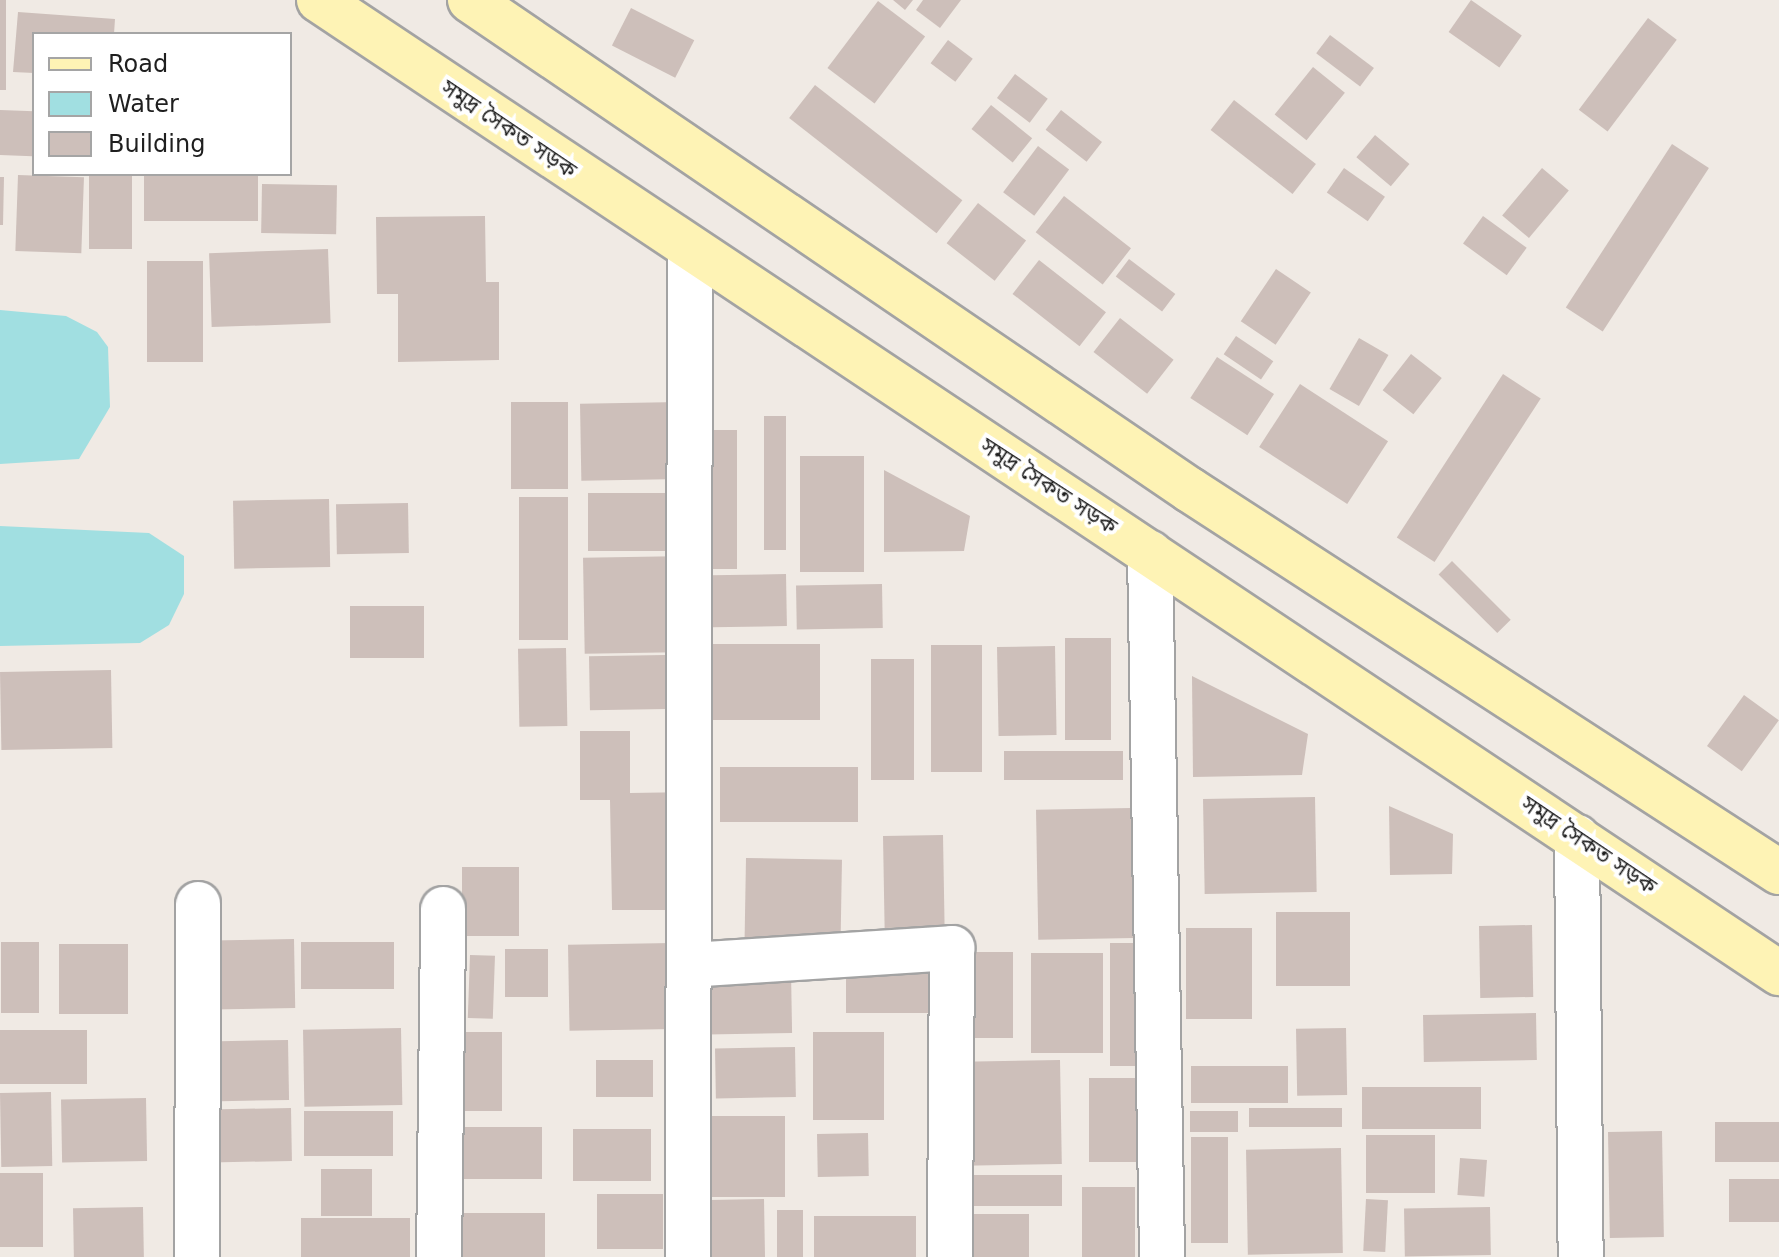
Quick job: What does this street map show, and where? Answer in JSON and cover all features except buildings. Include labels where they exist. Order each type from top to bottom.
[{"type":"main road","name":"সমুদ্র সৈকত সড়ক","points":[[319,0],[690,251],[1150,553],[1779,973]]},
{"type":"main road","points":[[470,0],[1190,490],[1779,872]]},
{"type":"street","points":[[688,1257],[690,251]]},
{"type":"street","points":[[1150,553],[1162,1257]]},
{"type":"street","points":[[1577,837],[1581,1257]]},
{"type":"street","points":[[197,1257],[198,904]]},
{"type":"street","points":[[439,1257],[443,909]]},
{"type":"street","points":[[690,965],[952,948],[950,1257]]},
{"type":"water","points":[[0,310],[66,316],[97,332],[108,347],[110,407],[79,459],[0,464]]},
{"type":"water","points":[[0,526],[149,533],[184,556],[184,594],[169,625],[140,643],[0,646]]}]
